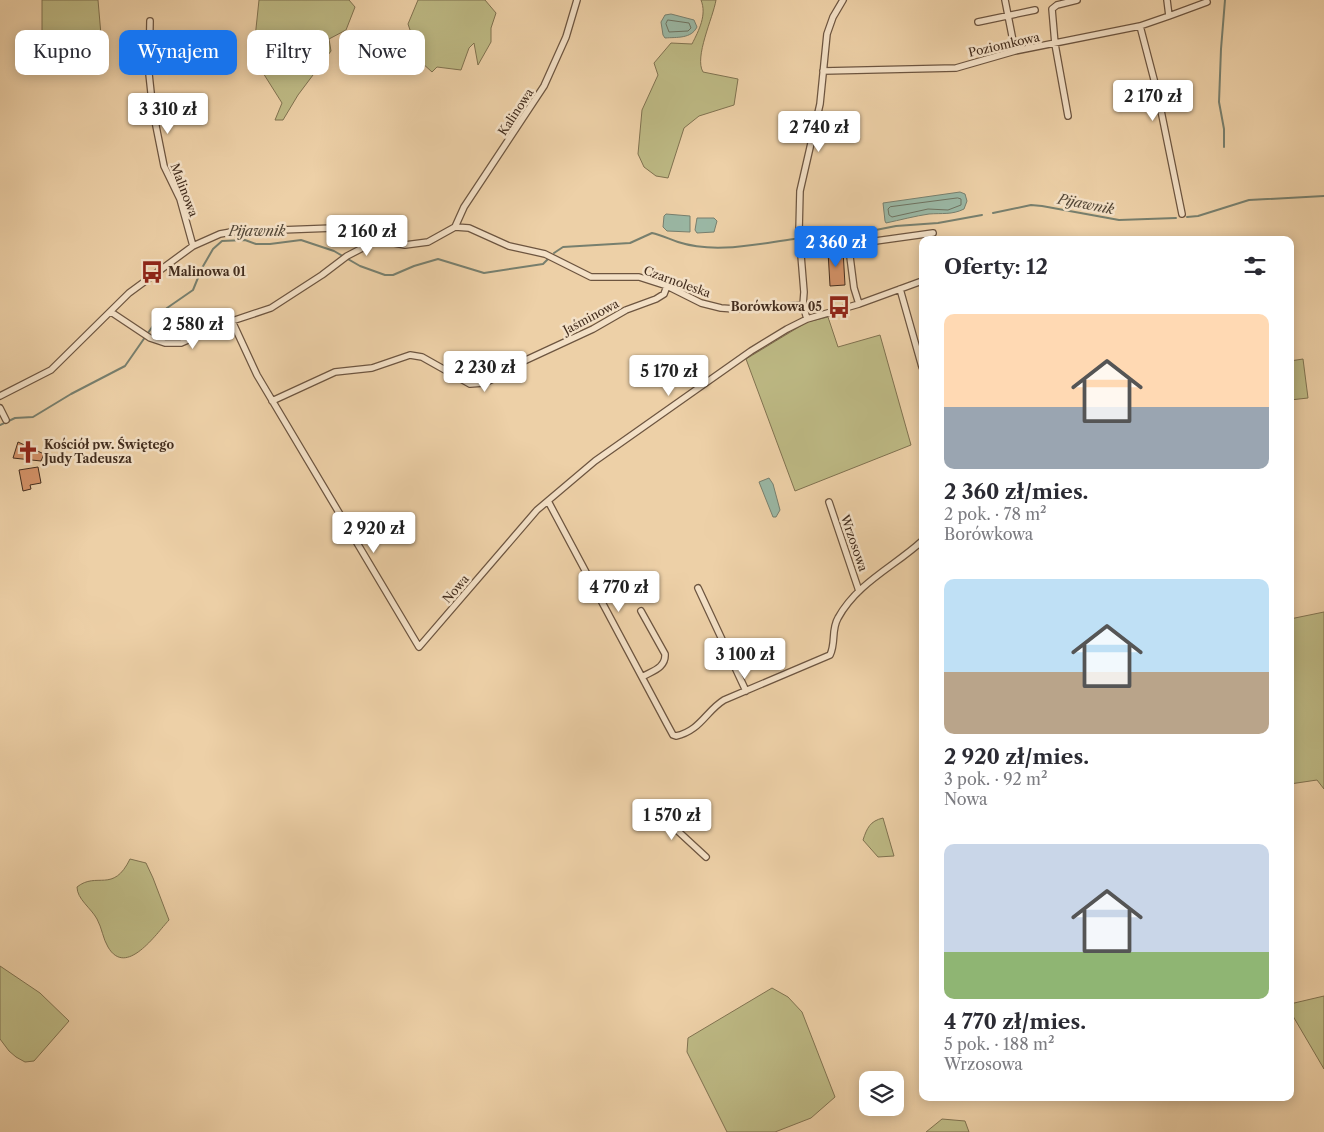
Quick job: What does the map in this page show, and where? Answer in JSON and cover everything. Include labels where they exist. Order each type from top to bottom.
[{"type":"street","name":"Kalinowa","points":[[455,226],[464,207],[544,86],[566,37],[577,0]]},
{"type":"street","points":[[843,0],[829,27],[820,104],[800,191],[799,231],[804,292],[803,305],[807,319],[859,304],[919,282]]},
{"type":"street","points":[[1005,0],[1015,51]]},
{"type":"street","points":[[1068,116],[1055,44],[1052,9],[1057,4],[1077,0]]},
{"type":"street","points":[[1167,0],[1169,16]]},
{"type":"street","name":"Poziomkowa","points":[[824,71],[956,68],[1015,51],[1140,26],[1207,2]]},
{"type":"street","points":[[978,22],[1035,10]]},
{"type":"street","name":"Malinowa","points":[[150,21],[149,74],[153,112],[164,166],[180,199],[193,246]]},
{"type":"street","points":[[1140,26],[1157,91],[1182,214]]},
{"type":"street","points":[[0,396],[51,370],[129,293],[193,246],[220,234],[301,228],[345,229],[378,240],[405,245],[428,242],[455,226]]},
{"type":"street","name":"Czarnoleska","points":[[455,226],[477,230],[509,246],[545,254],[591,277],[639,277],[721,308],[735,309],[803,305]]},
{"type":"street","points":[[859,304],[854,288],[849,250],[854,244],[933,233]]},
{"type":"street","points":[[111,312],[150,338],[165,343],[181,342],[232,321],[271,308],[322,275],[347,256],[378,240]]},
{"type":"street","name":"Jaśminowa","points":[[272,401],[335,372],[372,368],[410,355],[422,357],[470,384],[484,383],[511,367],[593,329],[626,310],[656,299],[664,294],[667,286]]},
{"type":"street","points":[[900,289],[919,356]]},
{"type":"street","name":"Nowa","points":[[232,321],[257,376],[419,647],[526,521],[595,461],[751,351],[807,319]]},
{"type":"street","points":[[0,408],[6,420]]},
{"type":"street","name":"Wrzosowa","points":[[548,501],[667,724],[673,735],[676,736],[696,727],[718,704],[746,690],[830,655],[833,646],[833,631],[838,617],[860,591],[883,570],[919,542]]},
{"type":"street","name":"Wrzosowa","points":[[829,502],[860,591]]},
{"type":"street","points":[[698,588],[746,690]]},
{"type":"street","points":[[641,611],[665,654],[666,662],[642,677]]},
{"type":"street","points":[[654,809],[706,857]]},
{"type":"shaded area","points":[[42,0],[98,0],[101,30],[42,30]]},
{"type":"shaded area","points":[[259,0],[349,0],[355,7],[346,30],[339,30],[339,34],[329,39],[329,30],[256,30]]},
{"type":"shaded area","points":[[418,0],[485,0],[496,13],[491,28],[491,42],[478,65],[474,43],[469,48],[461,70],[437,67],[432,72],[425,66],[425,30],[410,30],[408,24]]},
{"type":"shaded area","points":[[701,0],[716,0],[702,47],[701,65],[703,72],[738,79],[734,105],[699,116],[684,128],[668,178],[656,176],[644,167],[638,154],[642,110],[658,75],[654,63],[671,43],[692,44],[703,17]]},
{"type":"shaded area","points":[[264,75],[313,75],[283,120],[275,120],[282,103]]},
{"type":"shaded area","points":[[828,317],[838,347],[880,335],[911,445],[795,491],[746,359],[807,322]]},
{"type":"shaded area","points":[[1303,359],[1308,398],[1294,400],[1294,360]]},
{"type":"shaded area","points":[[1324,612],[1324,789],[1317,780],[1294,783],[1294,618]]},
{"type":"shaded area","points":[[883,818],[894,856],[878,857],[863,840],[870,826],[875,821]]},
{"type":"shaded area","points":[[130,859],[146,863],[169,920],[149,943],[132,956],[123,958],[115,955],[108,947],[97,919],[79,896],[77,887],[91,881],[111,879],[117,876],[124,870]]},
{"type":"shaded area","points":[[0,966],[40,993],[69,1021],[34,1061],[25,1062],[16,1057],[0,1039]]},
{"type":"shaded area","points":[[772,988],[788,997],[802,1012],[835,1097],[811,1118],[775,1132],[727,1132],[687,1052],[688,1038]]},
{"type":"shaded area","points":[[1324,996],[1324,1069],[1294,1018],[1294,1003]]},
{"type":"shaded area","points":[[942,1119],[965,1121],[969,1132],[926,1132]]},
{"type":"water","points":[[671,14],[694,20],[697,27],[691,34],[665,38],[661,22],[665,15]]},
{"type":"water","points":[[960,192],[965,194],[967,201],[964,209],[960,211],[929,214],[886,223],[885,221],[883,203]]},
{"type":"water","points":[[666,214],[690,216],[690,232],[667,231],[663,227]]},
{"type":"water","points":[[697,218],[714,218],[717,221],[714,232],[697,233],[695,230]]},
{"type":"water","points":[[769,478],[773,484],[780,510],[776,517],[773,517],[759,482]]},
{"type":"building","points":[[843,250],[845,285],[830,286],[828,251]]},
{"type":"building","name":"Kościół pw. Świętego Judy Tadeusza","points":[[18,442],[44,454],[41,461],[13,458]]},
{"type":"building","points":[[38,467],[41,483],[30,485],[31,489],[23,491],[19,470]]},
{"type":"waterway","points":[[1224,147],[1224,129],[1219,102],[1225,0]]},
{"type":"waterway","name":"Pijawnik","points":[[1187,217],[1198,216],[1249,200],[1324,196]]},
{"type":"waterway","name":"Pijawnik","points":[[993,213],[1031,205],[1119,220],[1176,218]]},
{"type":"waterway","name":"Pijawnik","points":[[804,238],[835,238],[896,226],[938,223],[982,215]]},
{"type":"waterway","name":"Pijawnik","points":[[554,253],[563,247],[630,243],[652,233],[692,246],[721,248],[794,239]]},
{"type":"waterway","name":"Pijawnik","points":[[0,425],[15,418],[33,417],[71,394],[125,366],[167,308],[193,290],[202,268],[213,249],[222,241],[245,240],[256,244],[270,244],[301,240],[334,251],[360,266],[385,275],[393,275],[438,259],[484,273],[543,264],[548,259]]},
{"type":"place","name":"Malinowa 01","points":[[152,272]]},
{"type":"place","name":"Borówkowa 05","points":[[839,307]]},
{"type":"place","name":"Kościół pw. Świętego Judy Tadeusza","points":[[28,452]]}]
